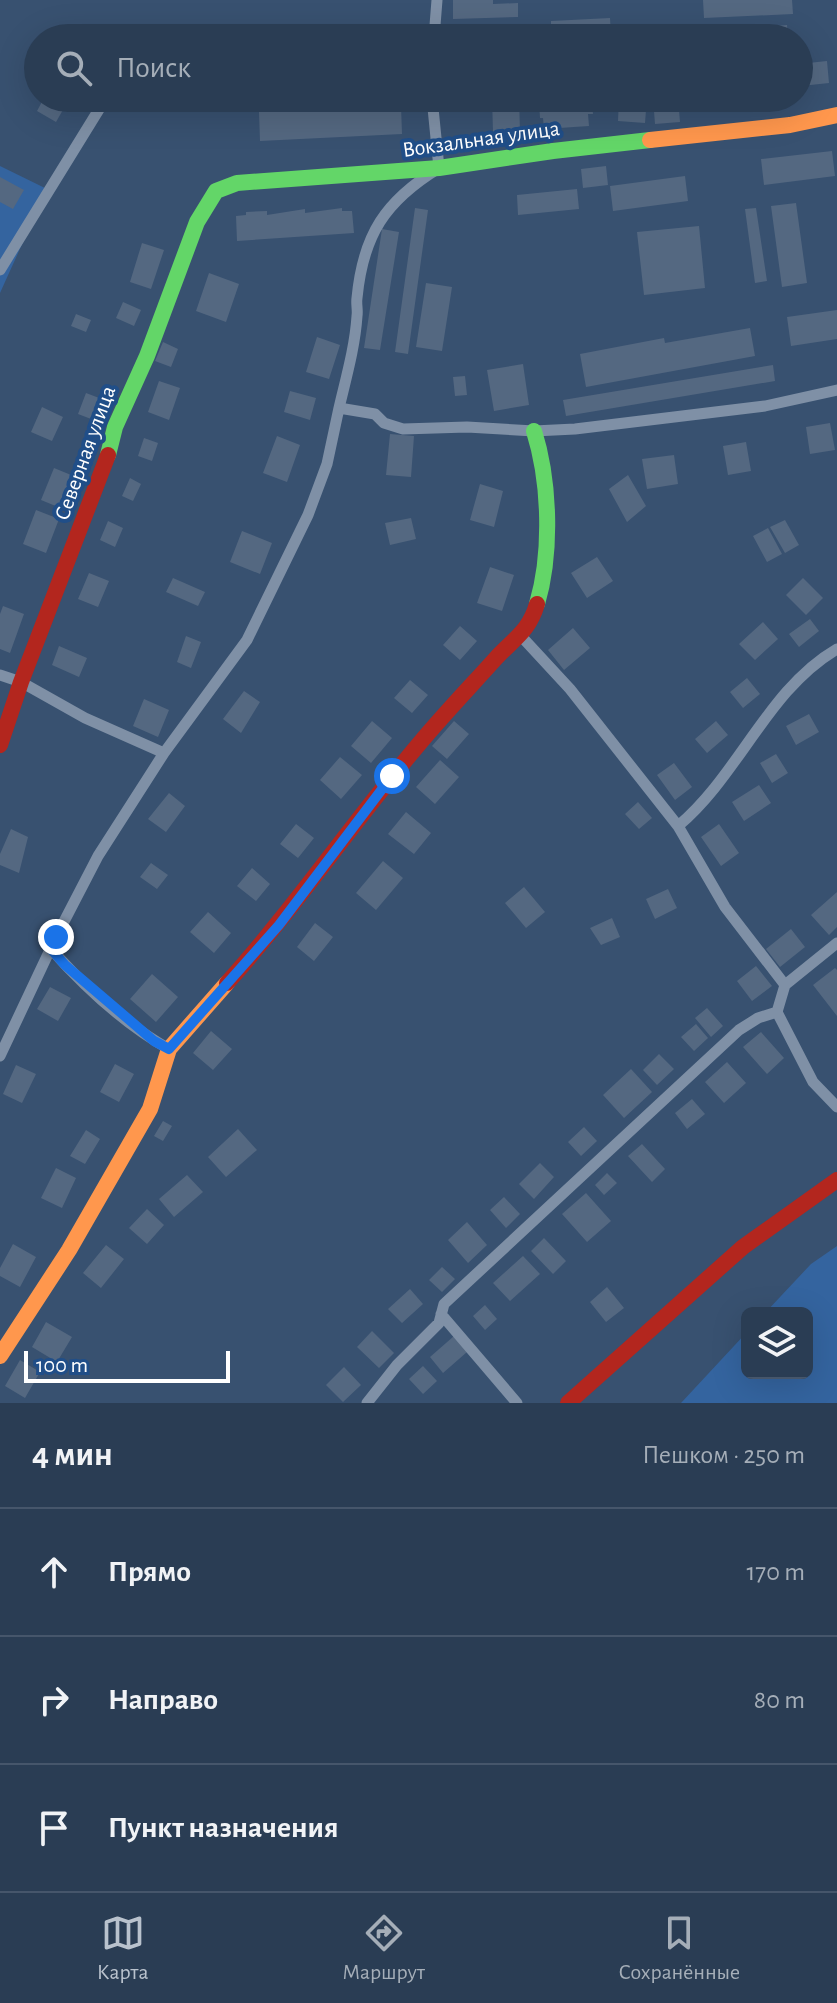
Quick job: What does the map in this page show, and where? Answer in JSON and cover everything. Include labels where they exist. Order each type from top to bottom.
[{"type":"street","points":[[435,24],[437,0]]},
{"type":"street","points":[[0,270],[97,112]]},
{"type":"street","points":[[0,1056],[98,856],[164,753],[229,668],[271,594],[327,464],[352,348],[364,256],[372,233],[380,218],[404,192],[439,168],[433,112]]},
{"type":"street","name":"Вокзальная улица","points":[[225,186],[439,168],[553,151],[790,125],[837,115]]},
{"type":"street","name":"Северная улица","points":[[0,745],[21,682],[105,465],[115,427],[147,356],[197,222],[209,199],[225,186]]},
{"type":"street","points":[[339,408],[375,414],[384,423],[403,429],[467,427],[534,431],[575,429],[765,406],[837,390]]},
{"type":"street","points":[[0,1356],[69,1250],[150,1109],[169,1049],[279,925],[419,744],[503,651],[521,636],[533,616],[544,579],[546,491],[543,459],[534,431]]},
{"type":"street","points":[[521,636],[570,689],[678,826],[725,907],[785,985]]},
{"type":"street","points":[[678,826],[713,793],[786,694],[816,662],[837,649]]},
{"type":"street","points":[[0,675],[21,682],[85,718],[164,753]]},
{"type":"street","points":[[837,943],[785,985],[777,1012],[813,1082],[837,1107]]},
{"type":"street","points":[[51,949],[110,1005],[154,1041],[169,1049]]},
{"type":"street","points":[[367,1403],[397,1365],[439,1323],[444,1304],[739,1030],[758,1018],[777,1012]]},
{"type":"street","points":[[568,1403],[743,1247],[837,1180]]},
{"type":"street","points":[[441,1314],[517,1403]]},
{"type":"shaded area","points":[[0,166],[47,189],[0,293]]},
{"type":"shaded area","points":[[837,1246],[837,1403],[681,1403],[741,1338],[741,1379],[813,1379],[813,1307],[771,1307],[811,1264]]},
{"type":"building","points":[[453,0],[518,3],[518,17],[453,19]]},
{"type":"building","points":[[703,0],[792,0],[793,14],[704,18]]},
{"type":"building","points":[[610,18],[610,24],[551,24],[551,21]]},
{"type":"building","points":[[827,61],[829,83],[813,85],[813,62]]},
{"type":"building","points":[[39,112],[62,112],[56,122]]},
{"type":"building","points":[[259,112],[401,112],[402,134],[260,141]]},
{"type":"building","points":[[492,112],[519,112],[520,131],[493,132]]},
{"type":"building","points":[[540,112],[593,112],[588,114],[589,126],[544,129],[543,118],[540,118]]},
{"type":"building","points":[[618,112],[646,112],[645,123],[618,121]]},
{"type":"building","points":[[654,112],[679,112],[680,122],[655,124]]},
{"type":"building","points":[[832,151],[835,176],[764,185],[761,159]]},
{"type":"building","points":[[606,166],[608,185],[583,188],[581,169]]},
{"type":"building","points":[[685,176],[688,201],[613,211],[610,186]]},
{"type":"building","points":[[0,177],[24,190],[13,209],[0,202]]},
{"type":"building","points":[[577,189],[579,209],[518,215],[517,195]]},
{"type":"building","points":[[796,203],[807,283],[782,287],[771,206]]},
{"type":"building","points":[[342,208],[342,211],[352,211],[354,233],[237,241],[236,216],[246,215],[246,212],[267,211],[267,215],[305,209],[305,213]]},
{"type":"building","points":[[415,208],[428,210],[408,354],[395,352]]},
{"type":"building","points":[[756,208],[767,281],[755,283],[745,209]]},
{"type":"building","points":[[699,226],[705,288],[644,295],[637,232]]},
{"type":"building","points":[[382,229],[399,232],[380,350],[364,348]]},
{"type":"building","points":[[142,243],[164,250],[151,289],[130,282]]},
{"type":"building","points":[[209,273],[239,284],[226,322],[196,311]]},
{"type":"building","points":[[426,283],[452,287],[442,351],[416,347]]},
{"type":"building","points":[[123,302],[141,310],[134,326],[116,318]]},
{"type":"building","points":[[837,310],[837,339],[791,346],[787,317]]},
{"type":"building","points":[[76,314],[91,320],[86,332],[71,326]]},
{"type":"building","points":[[750,328],[755,356],[586,387],[580,354],[664,338],[665,343]]},
{"type":"building","points":[[317,337],[340,345],[329,379],[306,372]]},
{"type":"building","points":[[163,342],[178,349],[171,367],[155,361]]},
{"type":"building","points":[[523,364],[529,405],[494,411],[487,370]]},
{"type":"building","points":[[773,365],[775,381],[566,416],[563,400]]},
{"type":"building","points":[[465,376],[467,395],[455,396],[453,377]]},
{"type":"building","points":[[159,381],[180,388],[169,420],[148,412]]},
{"type":"building","points":[[290,391],[316,398],[310,420],[284,412]]},
{"type":"building","points":[[86,393],[107,401],[99,422],[78,414]]},
{"type":"building","points":[[42,407],[63,417],[52,441],[31,432]]},
{"type":"building","points":[[830,423],[835,450],[810,454],[806,427]]},
{"type":"building","points":[[390,434],[414,436],[411,477],[386,475]]},
{"type":"building","points":[[277,436],[300,445],[287,482],[263,473]]},
{"type":"building","points":[[144,438],[158,443],[152,461],[138,456]]},
{"type":"building","points":[[746,442],[751,471],[728,475],[723,446]]},
{"type":"building","points":[[674,455],[678,484],[647,489],[642,459]]},
{"type":"building","points":[[54,468],[76,477],[63,509],[41,500]]},
{"type":"building","points":[[628,475],[646,506],[627,522],[609,489]]},
{"type":"building","points":[[130,478],[141,484],[133,501],[122,496]]},
{"type":"building","points":[[480,484],[503,491],[494,527],[470,520]]},
{"type":"building","points":[[36,510],[59,519],[46,553],[23,544]]},
{"type":"building","points":[[411,518],[416,539],[390,545],[385,523]]},
{"type":"building","points":[[785,520],[799,545],[785,553],[770,527]]},
{"type":"building","points":[[108,521],[123,528],[115,547],[100,540]]},
{"type":"building","points":[[768,528],[782,554],[767,562],[753,536]]},
{"type":"building","points":[[242,531],[272,543],[260,574],[230,562]]},
{"type":"building","points":[[597,557],[613,581],[587,598],[571,573]]},
{"type":"building","points":[[490,567],[514,575],[502,611],[477,603]]},
{"type":"building","points":[[89,573],[109,581],[98,607],[78,599]]},
{"type":"building","points":[[173,578],[205,592],[198,606],[166,592]]},
{"type":"building","points":[[803,578],[823,598],[806,615],[786,595]]},
{"type":"building","points":[[3,606],[24,614],[10,653],[0,649],[0,614]]},
{"type":"building","points":[[810,619],[819,631],[799,647],[789,634]]},
{"type":"building","points":[[763,622],[778,639],[755,660],[739,644]]},
{"type":"building","points":[[460,626],[477,641],[460,660],[443,645]]},
{"type":"building","points":[[573,628],[590,648],[564,670],[548,650]]},
{"type":"building","points":[[186,636],[201,642],[191,668],[177,662]]},
{"type":"building","points":[[59,646],[87,658],[79,677],[52,665]]},
{"type":"building","points":[[747,678],[760,694],[743,708],[730,692]]},
{"type":"building","points":[[410,680],[428,695],[412,713],[394,698]]},
{"type":"building","points":[[244,691],[260,702],[241,733],[223,719]]},
{"type":"building","points":[[144,699],[169,710],[158,737],[133,726]]},
{"type":"building","points":[[809,714],[819,732],[796,745],[786,726]]},
{"type":"building","points":[[372,721],[392,738],[371,763],[351,746]]},
{"type":"building","points":[[454,721],[469,734],[447,759],[432,746]]},
{"type":"building","points":[[716,721],[728,735],[707,753],[695,739]]},
{"type":"building","points":[[776,754],[788,773],[772,783],[760,763]]},
{"type":"building","points":[[340,757],[362,775],[341,799],[320,780]]},
{"type":"building","points":[[440,760],[459,777],[435,804],[416,787]]},
{"type":"building","points":[[674,763],[692,787],[675,800],[657,775]]},
{"type":"building","points":[[759,785],[771,803],[744,821],[732,802]]},
{"type":"building","points":[[169,793],[185,806],[166,832],[148,819]]},
{"type":"building","points":[[638,802],[652,818],[639,829],[625,814]]},
{"type":"building","points":[[406,812],[431,833],[414,854],[388,834]]},
{"type":"building","points":[[296,824],[314,838],[298,858],[280,844]]},
{"type":"building","points":[[719,824],[739,853],[721,866],[701,837]]},
{"type":"building","points":[[11,829],[28,837],[19,873],[0,865],[0,854]]},
{"type":"building","points":[[383,861],[403,878],[376,910],[356,893]]},
{"type":"building","points":[[151,863],[168,875],[157,889],[140,877]]},
{"type":"building","points":[[252,868],[270,884],[256,901],[237,886]]},
{"type":"building","points":[[524,887],[545,912],[526,928],[505,903]]},
{"type":"building","points":[[668,889],[677,908],[655,919],[646,899]]},
{"type":"building","points":[[837,892],[837,927],[829,935],[811,915]]},
{"type":"building","points":[[208,912],[231,933],[214,953],[190,932]]},
{"type":"building","points":[[612,918],[620,937],[601,945],[590,928]]},
{"type":"building","points":[[315,923],[333,937],[314,961],[297,947]]},
{"type":"building","points":[[791,929],[805,947],[780,967],[766,949]]},
{"type":"building","points":[[756,966],[772,986],[752,1001],[737,981]]},
{"type":"building","points":[[835,968],[837,970],[837,1016],[813,985]]},
{"type":"building","points":[[152,974],[178,997],[156,1022],[130,999]]},
{"type":"building","points":[[50,987],[71,998],[58,1021],[37,1009]]},
{"type":"building","points":[[707,1008],[723,1026],[711,1037],[695,1018]]},
{"type":"building","points":[[696,1024],[708,1038],[694,1051],[681,1037]]},
{"type":"building","points":[[211,1031],[232,1049],[213,1070],[193,1053]]},
{"type":"building","points":[[761,1032],[784,1058],[767,1074],[743,1047]]},
{"type":"building","points":[[659,1054],[674,1069],[657,1085],[643,1070]]},
{"type":"building","points":[[727,1062],[746,1083],[724,1103],[705,1082]]},
{"type":"building","points":[[115,1064],[134,1074],[119,1102],[100,1092]]},
{"type":"building","points":[[16,1065],[36,1074],[22,1103],[3,1094]]},
{"type":"building","points":[[631,1069],[652,1092],[624,1118],[603,1095]]},
{"type":"building","points":[[692,1099],[705,1114],[687,1129],[675,1113]]},
{"type":"building","points":[[163,1121],[172,1126],[163,1141],[154,1136]]},
{"type":"building","points":[[584,1127],[597,1141],[581,1156],[568,1142]]},
{"type":"building","points":[[238,1129],[257,1150],[226,1177],[208,1157]]},
{"type":"building","points":[[86,1130],[100,1139],[85,1164],[70,1156]]},
{"type":"building","points":[[642,1144],[665,1169],[652,1182],[628,1156]]},
{"type":"building","points":[[540,1163],[554,1177],[534,1199],[519,1184]]},
{"type":"building","points":[[56,1168],[76,1178],[62,1208],[41,1198]]},
{"type":"building","points":[[607,1173],[617,1183],[604,1195],[595,1185]]},
{"type":"building","points":[[187,1175],[203,1192],[174,1217],[159,1199]]},
{"type":"building","points":[[586,1193],[611,1221],[587,1242],[562,1214]]},
{"type":"building","points":[[504,1197],[520,1214],[506,1228],[490,1210]]},
{"type":"building","points":[[147,1209],[164,1225],[147,1244],[129,1228]]},
{"type":"building","points":[[467,1222],[487,1245],[468,1263],[448,1240]]},
{"type":"building","points":[[544,1238],[566,1261],[553,1274],[531,1251]]},
{"type":"building","points":[[13,1244],[36,1257],[20,1287],[0,1276],[0,1268]]},
{"type":"building","points":[[106,1245],[124,1259],[101,1288],[83,1273]]},
{"type":"building","points":[[523,1256],[540,1274],[510,1301],[493,1283]]},
{"type":"building","points":[[442,1267],[455,1279],[442,1292],[429,1280]]},
{"type":"building","points":[[607,1287],[624,1308],[606,1322],[590,1302]]},
{"type":"building","points":[[410,1289],[423,1304],[402,1323],[388,1309]]},
{"type":"building","points":[[485,1305],[497,1319],[485,1330],[473,1316]]},
{"type":"building","points":[[46,1322],[72,1337],[57,1362],[32,1347]]},
{"type":"building","points":[[372,1331],[394,1353],[379,1368],[357,1347]]},
{"type":"building","points":[[454,1336],[467,1352],[443,1373],[430,1357]]},
{"type":"building","points":[[20,1360],[40,1372],[25,1398],[5,1386]]},
{"type":"building","points":[[423,1366],[437,1381],[423,1394],[409,1379]]},
{"type":"building","points":[[344,1367],[361,1385],[343,1402],[326,1385]]},
{"type":"traffic: fast","points":[[108,455],[115,427],[147,356],[197,222],[216,191],[237,183],[439,168],[650,140]]},
{"type":"traffic: fast","points":[[534,431],[543,472],[547,518],[545,563],[537,604]]},
{"type":"traffic: slow","points":[[650,140],[790,125],[837,115]]},
{"type":"traffic: slow","points":[[0,1356],[69,1250],[150,1109],[169,1049],[227,983]]},
{"type":"traffic: jam","points":[[0,745],[108,455]]},
{"type":"traffic: jam","points":[[227,983],[419,744],[526,628],[537,604]]},
{"type":"traffic: jam","points":[[568,1403],[743,1247],[837,1180]]},
{"type":"route","points":[[56,937],[51,949],[65,965],[154,1041],[169,1049],[279,925],[392,776]]}]
